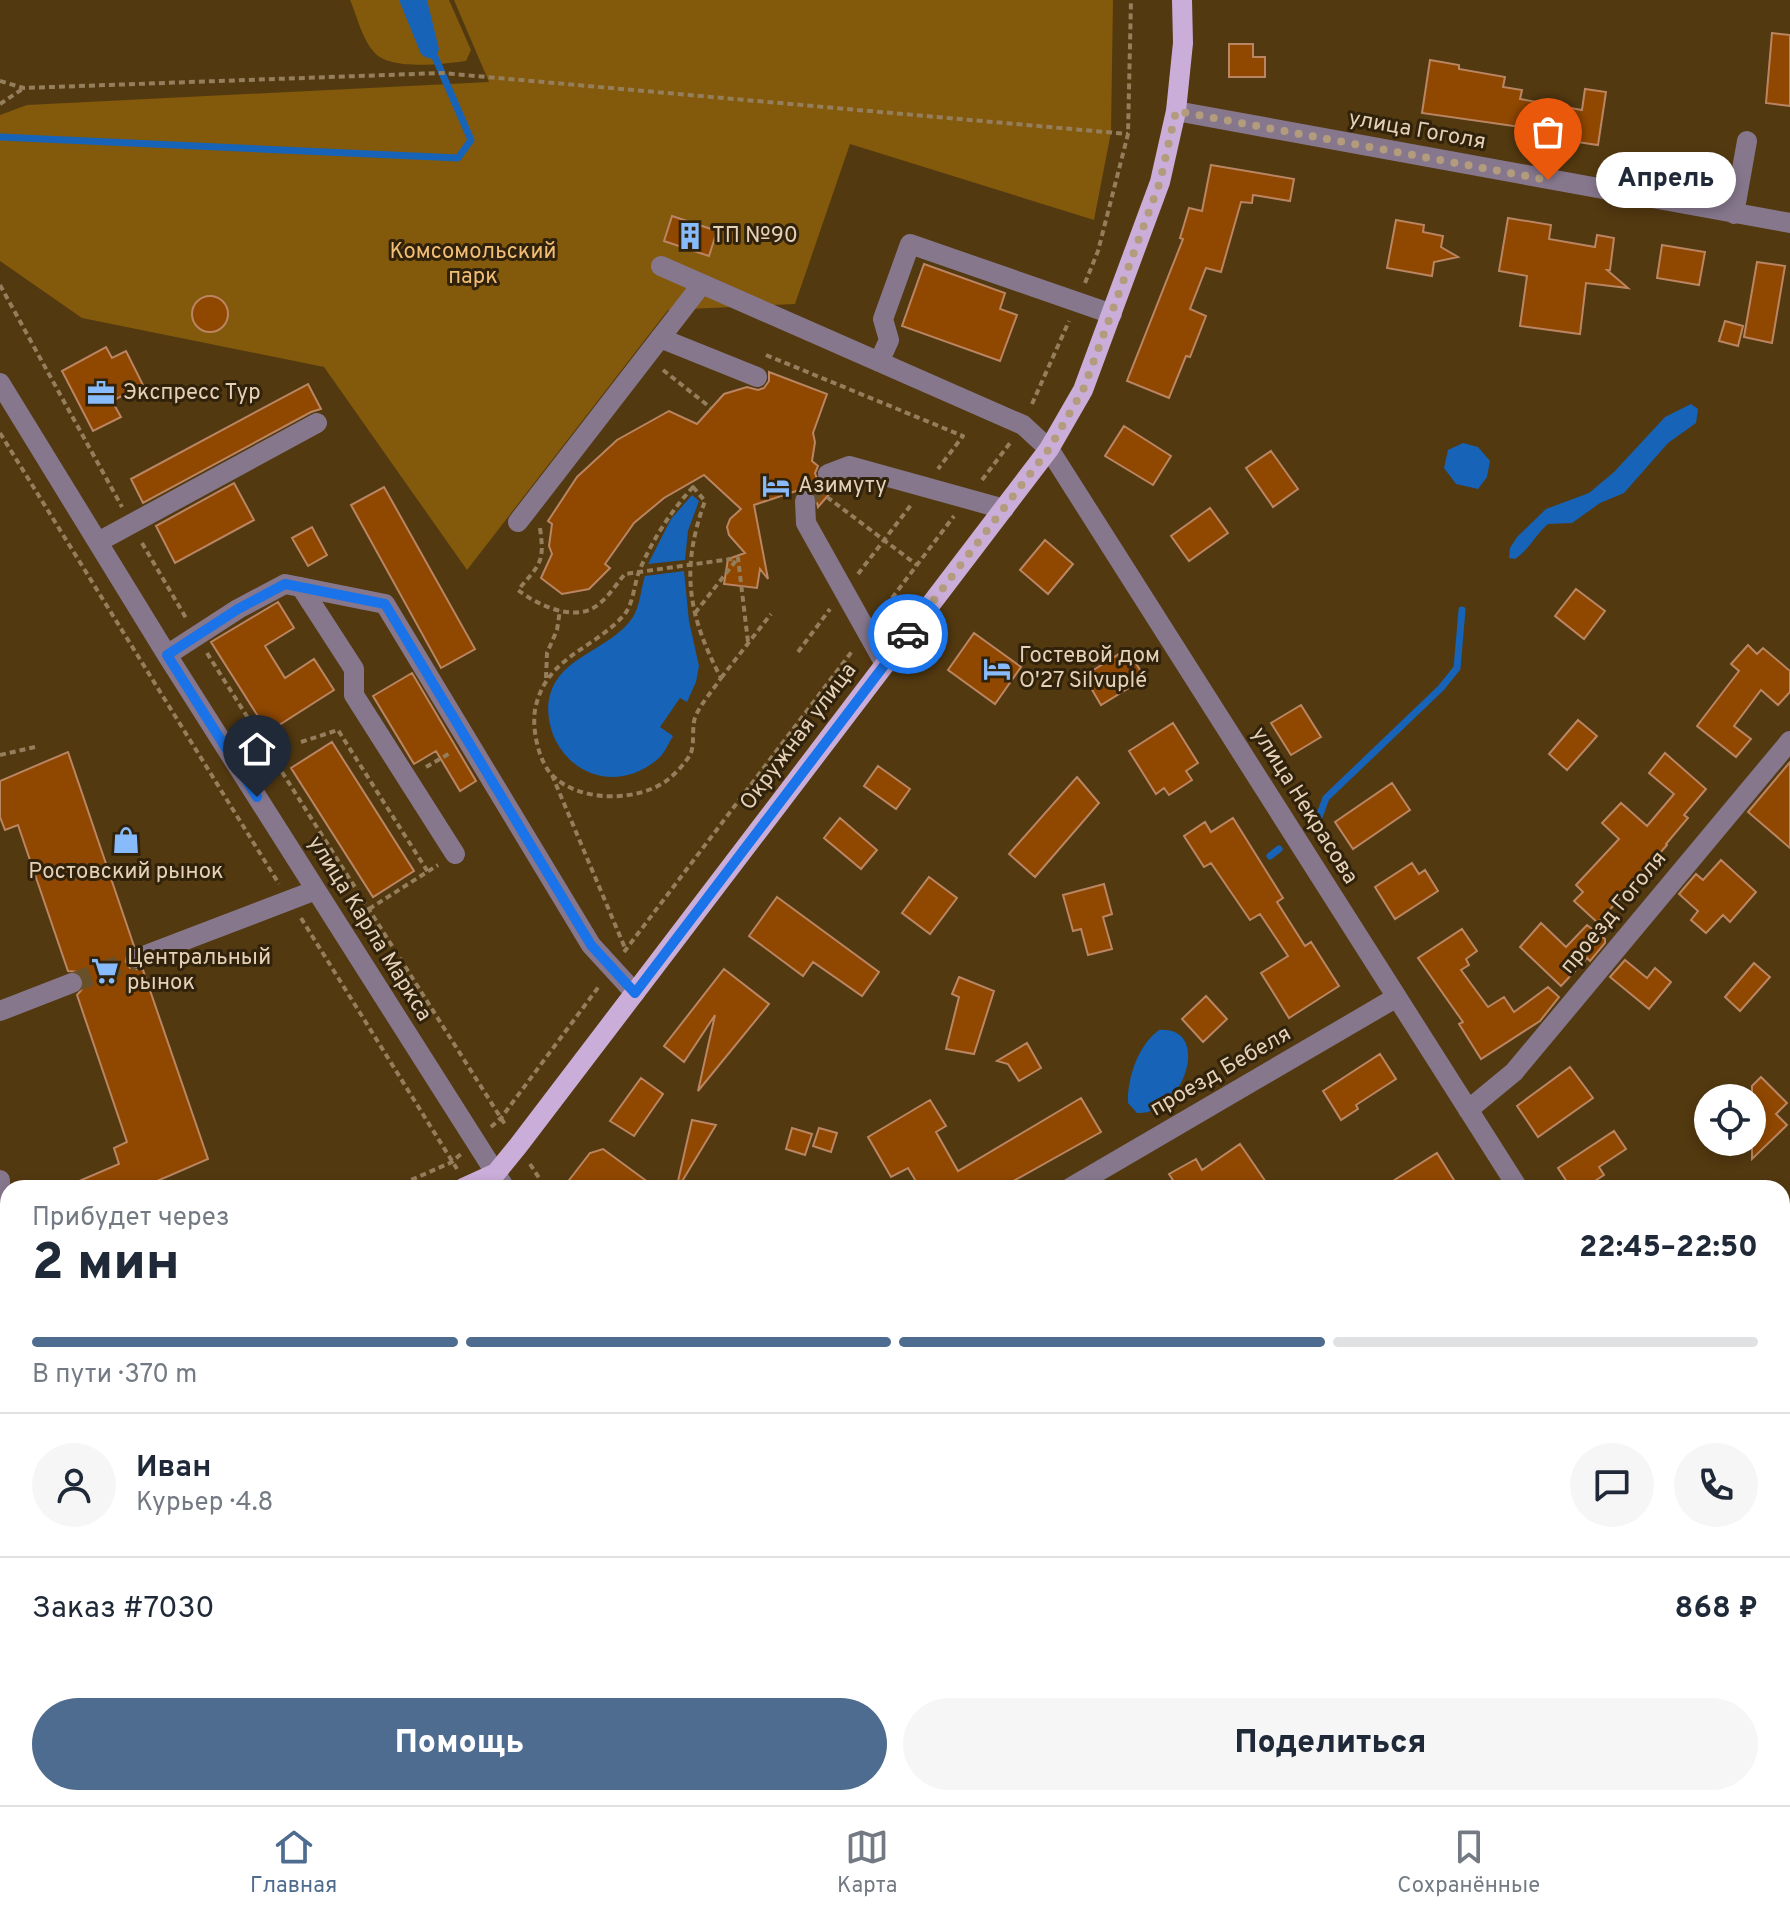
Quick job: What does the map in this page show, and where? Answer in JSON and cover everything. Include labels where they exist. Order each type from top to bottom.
[{"type":"main road","name":"Окружная улица","points":[[501,1180],[635,993],[1049,449],[1083,390],[1160,182],[1176,111],[1183,43],[1182,0]]},
{"type":"street","name":"улица Гоголя","points":[[1176,111],[1790,223]]},
{"type":"street","points":[[1734,214],[1747,141]]},
{"type":"street","points":[[879,362],[889,340],[883,319],[910,244],[1112,314]]},
{"type":"street","name":"улица Некрасова","points":[[661,266],[1023,425],[1049,449],[1513,1180]]},
{"type":"street","points":[[518,522],[667,341],[702,284]]},
{"type":"street","points":[[667,341],[757,377]]},
{"type":"street","name":"улица Карла Маркса","points":[[0,383],[167,655],[499,1180]]},
{"type":"street","points":[[98,542],[317,423]]},
{"type":"street","points":[[828,474],[849,466],[1004,509]]},
{"type":"street","points":[[805,501],[806,523],[885,664]]},
{"type":"street","points":[[167,655],[238,609],[285,584],[385,604],[591,945],[635,993]]},
{"type":"street","points":[[301,587],[354,669],[354,695],[455,854]]},
{"type":"street","name":"проезд Гоголя","points":[[1468,1110],[1514,1072],[1790,741]]},
{"type":"street","points":[[243,773],[280,750]]},
{"type":"street","points":[[138,958],[316,890]]},
{"type":"street","points":[[0,1011],[72,983]]},
{"type":"street","name":"проезд Бебеля","points":[[1084,1180],[1397,997]]},
{"type":"path","points":[[411,1180],[452,1162],[501,1118],[1023,425],[1098,251],[1128,134],[1131,0]]},
{"type":"path","points":[[0,81],[24,88],[442,73],[1128,134]]},
{"type":"path","points":[[0,104],[24,88]]},
{"type":"path","points":[[667,341],[658,366],[711,408]]},
{"type":"path","points":[[762,353],[963,436],[798,652]]},
{"type":"path","points":[[0,433],[461,1180]]},
{"type":"path","points":[[546,680],[571,654],[604,635],[627,611],[639,571],[663,525],[693,487],[705,501],[694,532],[689,564],[695,614],[702,641],[721,678]]},
{"type":"path","points":[[827,497],[917,565]]},
{"type":"path","points":[[543,515],[540,530],[542,561],[518,590],[530,600],[560,610],[584,613],[600,604],[625,574],[738,558]]},
{"type":"path","points":[[695,614],[738,558]]},
{"type":"path","points":[[738,558],[748,642]]},
{"type":"path","points":[[560,610],[557,630],[547,653],[546,680],[535,712],[537,748],[551,773],[626,950]]},
{"type":"path","points":[[551,773],[574,790],[604,796],[639,795],[669,779],[690,754],[695,716],[771,614]]},
{"type":"path","points":[[280,750],[338,730],[428,872]]},
{"type":"path","points":[[0,755],[35,747]]},
{"type":"path","points":[[369,909],[455,854]]},
{"type":"green space","points":[[350,0],[449,0],[471,50],[466,61],[417,65],[381,58],[366,41]]},
{"type":"green space","name":"Комсомольский парк","points":[[454,0],[1113,0],[1111,132],[1094,220],[850,144],[795,304],[668,310],[467,570],[324,367],[82,318],[0,261],[0,115],[27,105],[489,82]]},
{"type":"water","points":[[399,0],[427,0],[439,49],[435,59],[421,54]]},
{"type":"water","points":[[1691,404],[1698,409],[1696,423],[1668,443],[1624,493],[1600,503],[1572,523],[1548,524],[1520,556],[1509,558],[1510,548],[1517,537],[1546,509],[1589,493],[1614,472],[1665,417]]},
{"type":"water","points":[[1463,443],[1478,447],[1490,461],[1487,477],[1478,489],[1456,484],[1444,468],[1448,450]]},
{"type":"water","points":[[692,495],[699,501],[688,531],[685,560],[648,564],[671,519]]},
{"type":"water","points":[[684,571],[689,621],[699,666],[687,702],[680,698],[660,727],[673,736],[660,757],[631,774],[601,776],[587,771],[563,752],[552,732],[548,705],[556,682],[575,662],[624,628],[635,613],[645,576]]},
{"type":"water","points":[[1159,1030],[1175,1032],[1185,1042],[1188,1055],[1186,1071],[1179,1087],[1168,1100],[1154,1110],[1137,1113],[1128,1103],[1129,1084],[1145,1044]]},
{"type":"building","points":[[1772,33],[1790,35],[1790,106],[1766,103]]},
{"type":"building","points":[[1229,44],[1253,44],[1253,57],[1265,57],[1265,77],[1229,77]]},
{"type":"building","points":[[1430,60],[1505,77],[1503,87],[1522,90],[1520,99],[1582,110],[1585,89],[1606,92],[1598,145],[1577,142],[1578,135],[1422,113]]},
{"type":"building","points":[[1211,165],[1294,179],[1290,201],[1253,195],[1252,203],[1241,202],[1221,272],[1206,268],[1190,309],[1206,316],[1169,398],[1127,381],[1183,239],[1180,238],[1189,208],[1202,211]]},
{"type":"building","name":"ТП №90","points":[[672,216],[717,231],[709,256],[664,241]]},
{"type":"building","points":[[1508,218],[1551,225],[1549,239],[1595,247],[1597,235],[1614,238],[1610,270],[1607,270],[1628,288],[1586,283],[1580,334],[1520,326],[1527,276],[1499,271]]},
{"type":"building","points":[[1396,220],[1424,225],[1423,232],[1443,236],[1441,247],[1458,257],[1434,262],[1432,276],[1387,268]]},
{"type":"building","points":[[1662,245],[1705,252],[1699,285],[1657,278]]},
{"type":"building","points":[[1757,262],[1785,266],[1772,343],[1744,337]]},
{"type":"building","points":[[924,264],[1005,293],[1000,309],[1017,315],[1000,361],[902,326]]},
{"type":"building","points":[[210,296],[223,301],[228,314],[223,327],[210,332],[197,327],[192,314],[197,301]]},
{"type":"building","points":[[1725,321],[1743,326],[1738,346],[1719,341]]},
{"type":"building","name":"Экспресс Тур","points":[[106,347],[112,358],[126,351],[143,385],[112,401],[121,417],[93,431],[62,371]]},
{"type":"building","name":"Азимуту","points":[[769,372],[827,394],[813,433],[812,461],[818,466],[815,473],[819,484],[827,487],[838,484],[818,507],[815,493],[805,488],[754,505],[768,579],[760,569],[757,588],[724,584],[728,559],[745,553],[729,535],[727,527],[730,519],[741,509],[704,475],[664,498],[634,523],[605,564],[610,568],[589,589],[562,594],[541,578],[552,554],[549,546],[552,524],[548,521],[577,477],[617,440],[669,411],[697,424],[724,394],[747,387],[764,388],[769,381]]},
{"type":"building","points":[[308,384],[321,409],[143,503],[131,479]]},
{"type":"building","points":[[1124,426],[1171,456],[1153,485],[1105,456]]},
{"type":"building","points":[[1271,451],[1298,489],[1273,507],[1246,468]]},
{"type":"building","points":[[234,483],[254,520],[175,563],[156,526]]},
{"type":"building","points":[[384,487],[475,649],[441,668],[351,505]]},
{"type":"building","points":[[1210,508],[1228,533],[1189,561],[1171,536]]},
{"type":"building","points":[[312,527],[327,555],[308,566],[292,538]]},
{"type":"building","points":[[1045,540],[1073,564],[1048,594],[1020,570]]},
{"type":"building","points":[[1576,589],[1605,611],[1584,639],[1555,616]]},
{"type":"building","points":[[278,602],[294,628],[265,646],[285,678],[314,659],[334,690],[268,732],[211,642]]},
{"type":"building","points":[[974,633],[1021,667],[995,704],[948,670]]},
{"type":"building","points":[[1748,645],[1757,654],[1763,648],[1790,671],[1790,692],[1778,705],[1761,690],[1734,726],[1751,739],[1736,757],[1697,726],[1739,671],[1731,664]]},
{"type":"building","points":[[1127,649],[1145,678],[1101,705],[1084,676]]},
{"type":"building","points":[[412,673],[476,781],[460,791],[436,751],[414,764],[373,696]]},
{"type":"building","points":[[1301,705],[1321,737],[1291,755],[1271,723]]},
{"type":"building","points":[[1578,720],[1597,736],[1567,770],[1549,754]]},
{"type":"building","points":[[1173,723],[1198,763],[1186,771],[1192,780],[1169,795],[1164,788],[1156,794],[1129,751]]},
{"type":"building","points":[[332,742],[414,871],[373,897],[291,768]]},
{"type":"building","name":"Центральный рынок","points":[[68,752],[134,946],[128,950],[126,962],[130,968],[143,970],[208,1159],[159,1180],[82,1180],[119,1164],[114,1148],[127,1142],[77,995],[85,986],[84,978],[79,972],[68,971],[18,825],[5,830],[0,817],[0,781]]},
{"type":"building","points":[[1665,753],[1706,789],[1684,815],[1688,818],[1667,845],[1598,923],[1574,901],[1583,892],[1576,885],[1619,839],[1602,823],[1621,803],[1647,826],[1674,794],[1649,773]]},
{"type":"building","points":[[1790,762],[1790,848],[1748,812]]},
{"type":"building","points":[[878,766],[910,789],[896,809],[864,786]]},
{"type":"building","points":[[1077,777],[1099,803],[1035,877],[1009,854]]},
{"type":"building","points":[[1392,783],[1410,810],[1353,849],[1335,822]]},
{"type":"building","points":[[840,818],[877,850],[861,869],[824,838]]},
{"type":"building","points":[[1233,818],[1283,898],[1277,902],[1305,946],[1311,942],[1339,986],[1289,1018],[1261,973],[1288,956],[1260,914],[1250,920],[1211,863],[1204,867],[1184,836],[1205,822],[1211,832]]},
{"type":"building","points":[[1721,860],[1756,892],[1730,922],[1723,915],[1706,933],[1691,920],[1698,911],[1679,894],[1696,874],[1703,880]]},
{"type":"building","points":[[1412,863],[1419,874],[1425,870],[1438,891],[1395,919],[1375,887]]},
{"type":"building","points":[[929,877],[957,898],[930,934],[902,913]]},
{"type":"building","points":[[1104,884],[1112,914],[1103,917],[1112,949],[1088,955],[1081,929],[1073,931],[1063,895]]},
{"type":"building","points":[[777,897],[879,972],[862,996],[813,962],[803,976],[749,936]]},
{"type":"building","points":[[1541,923],[1566,947],[1587,925],[1605,939],[1605,943],[1561,986],[1520,947]]},
{"type":"building","points":[[1462,929],[1477,951],[1466,959],[1469,965],[1461,970],[1488,1007],[1504,997],[1514,1012],[1548,987],[1559,997],[1540,1021],[1481,1059],[1459,1024],[1463,1022],[1418,958]]},
{"type":"building","points":[[1625,960],[1647,978],[1655,968],[1671,982],[1649,1009],[1610,977]]},
{"type":"building","points":[[1754,963],[1770,977],[1740,1011],[1725,997]]},
{"type":"building","points":[[724,969],[769,1004],[698,1091],[715,1015],[684,1062],[664,1046]]},
{"type":"building","points":[[959,977],[994,991],[974,1054],[946,1049],[959,997],[952,994]]},
{"type":"building","points":[[1206,996],[1227,1019],[1203,1042],[1182,1019]]},
{"type":"building","points":[[1027,1043],[1041,1068],[1019,1081],[1008,1064],[997,1061]]},
{"type":"building","points":[[1380,1054],[1396,1079],[1356,1105],[1358,1109],[1341,1120],[1323,1091]]},
{"type":"building","points":[[1570,1067],[1593,1098],[1538,1137],[1517,1106]]},
{"type":"building","points":[[1761,1077],[1787,1103],[1776,1114],[1787,1125],[1766,1145],[1766,1084],[1754,1084]]},
{"type":"building","points":[[641,1078],[663,1094],[634,1136],[610,1121]]},
{"type":"building","points":[[1081,1098],[1101,1132],[1015,1180],[915,1180],[908,1168],[891,1177],[868,1137],[930,1100],[946,1126],[936,1132],[958,1171]]},
{"type":"building","points":[[692,1120],[716,1125],[683,1180],[678,1180]]},
{"type":"building","points":[[792,1128],[812,1134],[805,1155],[786,1149]]},
{"type":"building","points":[[819,1128],[837,1133],[831,1152],[813,1146]]},
{"type":"building","points":[[1614,1131],[1626,1149],[1599,1167],[1604,1175],[1596,1180],[1566,1180],[1558,1168]]},
{"type":"building","points":[[1240,1144],[1265,1180],[1173,1180],[1169,1174],[1196,1159],[1202,1170]]},
{"type":"building","points":[[603,1149],[645,1180],[569,1180],[590,1153]]},
{"type":"building","points":[[1437,1153],[1454,1180],[1395,1180]]},
{"type":"waterway","points":[[0,137],[458,158],[471,140],[432,50]]},
{"type":"waterway","points":[[1319,817],[1326,798],[1441,688],[1457,668],[1462,610]]},
{"type":"waterway","points":[[1270,856],[1279,849]]},
{"type":"tunnel","points":[[805,501],[828,474]]},
{"type":"tunnel","points":[[72,983],[138,958]]},
{"type":"way so far","points":[[908,634],[1049,449],[1083,390],[1160,182],[1176,111],[1548,180]]},
{"type":"place","name":"Апрель","points":[[1548,180]]},
{"type":"place","name":"ТП №90","points":[[690,236]]},
{"type":"place","name":"Экспресс Тур","points":[[101,393]]},
{"type":"place","name":"Азимуту","points":[[776,486]]},
{"type":"place","name":"Гостевой дом O'27 Silvuplé","points":[[997,669]]},
{"type":"place","name":"Ростовский рынок","points":[[126,840]]},
{"type":"place","name":"Центральный рынок","points":[[105,971]]},
{"type":"route","points":[[257,797],[167,655],[238,609],[285,584],[385,604],[591,945],[635,993],[908,634]]}]
